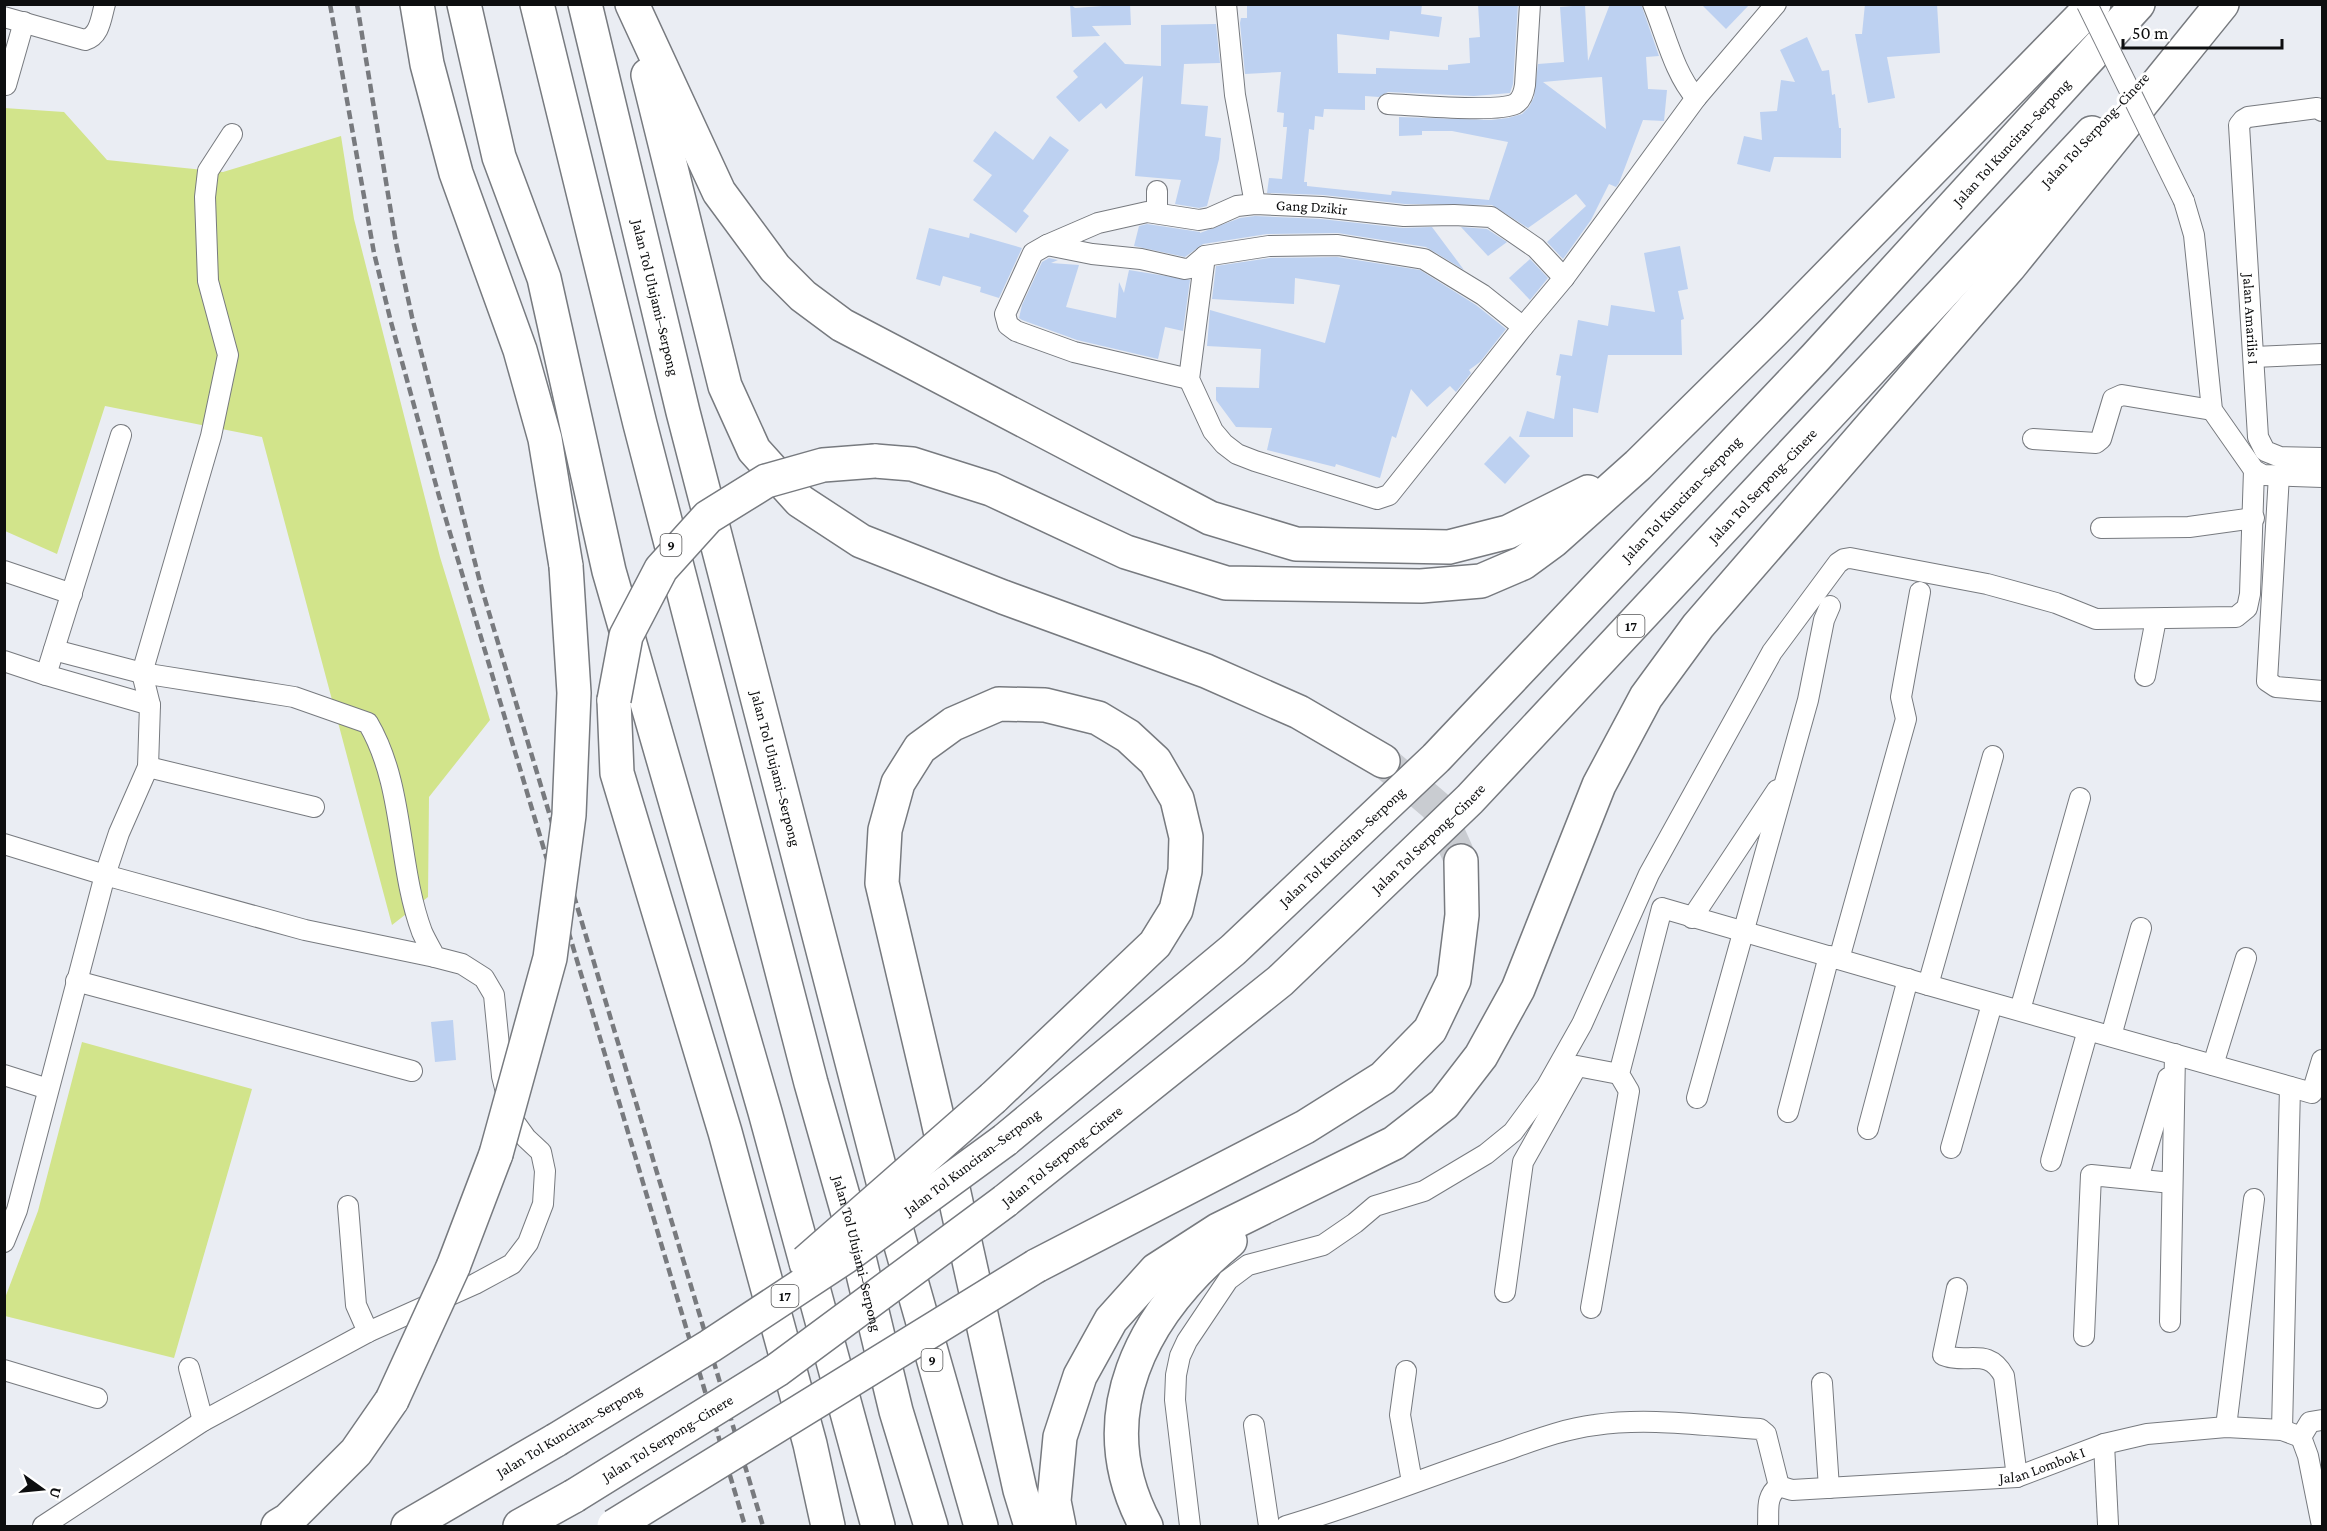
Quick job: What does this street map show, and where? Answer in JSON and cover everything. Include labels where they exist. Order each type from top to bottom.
[{"type":"highway","points":[[278,1527],[288,1520],[356,1452],[392,1400],[453,1267],[496,1154],[550,958],[569,814],[574,693],[566,566],[545,439],[520,350],[456,173],[427,64],[417,4]]},
{"type":"highway","points":[[464,4],[499,157],[544,278],[609,571],[765,1112],[878,1527]]},
{"type":"highway","name":"Jalan Tol Ulujami–Serpong","points":[[537,4],[639,424],[851,1224],[896,1411],[931,1527]]},
{"type":"highway","name":"Jalan Tol Ulujami–Serpong","points":[[585,4],[683,412],[886,1193],[981,1527]]},
{"type":"highway","points":[[632,4],[719,192],[775,268],[803,296],[842,325],[1210,518],[1296,544],[1449,547],[1508,532],[1553,511],[1638,465]]},
{"type":"highway","points":[[632,4],[725,386],[754,450],[800,501],[861,540],[1003,597],[1206,670],[1299,712],[1383,761]]},
{"type":"highway","points":[[828,1527],[810,1444],[725,1132],[616,773],[614,700],[626,636],[661,569],[708,517],[766,481],[823,465],[875,461],[912,464],[991,489],[1137,556],[1226,583],[1420,586],[1481,581],[1523,563],[1553,541],[1638,465],[1773,332],[2094,4]]},
{"type":"highway","name":"Jalan Tol Kunciran–Serpong","points":[[408,1527],[710,1346],[845,1257],[1005,1140],[1233,950],[1436,758],[1815,358],[2138,4]]},
{"type":"highway","name":"Jalan Tol Serpong–Cinere","points":[[520,1527],[777,1370],[1005,1201],[1280,981],[1470,799],[2212,4]]},
{"type":"highway","points":[[1059,1527],[1054,1501],[1060,1437],[1080,1376],[1111,1320],[1156,1270],[1218,1230],[1394,1143],[1444,1104],[1481,1056],[1518,989],[1599,785],[1646,697],[1698,626],[2009,267],[2222,4]]},
{"type":"highway","points":[[710,1346],[993,1098],[1155,944],[1176,910],[1185,871],[1185,837],[1177,799],[1155,761],[1128,736],[1098,717],[1045,705],[999,704],[953,723],[920,748],[898,783],[885,830],[882,883],[936,1112],[1020,1490],[1031,1527]]},
{"type":"highway","points":[[614,1527],[1036,1266],[1305,1127],[1383,1078],[1430,1030],[1454,980],[1462,915],[1461,861]]},
{"type":"highway","points":[[1146,1527],[1138,1512],[1124,1463],[1121,1414],[1136,1358],[1163,1309],[1205,1262],[1277,1201]]},
{"type":"street","points":[[4,17],[85,40],[92,38],[97,32],[105,4]]},
{"type":"street","points":[[1226,4],[1235,94],[1255,204]]},
{"type":"street","points":[[1388,104],[1484,108],[1516,104],[1523,96],[1526,85],[1530,4]]},
{"type":"street","points":[[1653,4],[1680,74],[1696,98]]},
{"type":"street","points":[[1206,256],[1189,379],[1213,431],[1237,454],[1377,500],[1389,495],[1564,278],[1696,98],[1776,4]]},
{"type":"street","points":[[2087,4],[2184,201],[2194,235],[2212,410],[2254,470],[2263,475],[2322,477]]},
{"type":"street","points":[[6,86],[24,22]]},
{"type":"street","name":"Jalan Amarilis I","points":[[2322,111],[2317,108],[2248,117],[2242,120],[2239,126],[2258,437],[2265,451],[2280,457],[2322,458]]},
{"type":"street","points":[[4,1242],[11,1207],[48,1089],[105,875],[119,833],[148,767],[150,705],[142,673],[211,436],[228,355],[208,281],[205,197],[208,171],[232,134]]},
{"type":"street","points":[[1157,190],[1157,212]]},
{"type":"street","name":"Gang Dzikir","points":[[1047,245],[1098,223],[1147,212],[1198,220],[1210,218],[1237,206],[1255,204],[1322,207],[1404,216],[1491,217],[1536,248],[1564,278]]},
{"type":"street","points":[[1189,379],[1074,352],[1016,331],[1008,325],[1005,314],[1033,253],[1047,245],[1092,254],[1141,259],[1185,269],[1191,268],[1206,256],[1269,246],[1338,245],[1424,259],[1483,295],[1523,327]]},
{"type":"street","points":[[2254,357],[2322,354]]},
{"type":"street","points":[[2033,439],[2096,443],[2101,439],[2113,399],[2122,395],[2212,410]]},
{"type":"street","points":[[46,675],[121,435]]},
{"type":"street","points":[[1190,1527],[1175,1400],[1176,1375],[1180,1356],[1193,1332],[1228,1280],[1248,1265],[1323,1245],[1375,1206],[1424,1191],[1486,1154],[1513,1132],[1547,1086],[1582,1024],[1649,874],[1772,652],[1838,563],[1850,558],[1987,585],[2056,603],[2096,620],[2236,617],[2247,608],[2250,594],[2254,470]]},
{"type":"street","points":[[2279,475],[2267,681],[2276,687],[2322,691]]},
{"type":"street","points":[[2101,528],[2189,527],[2254,518]]},
{"type":"street","points":[[4,571],[72,594]]},
{"type":"street","points":[[1788,1112],[1906,719],[1901,697],[1920,592]]},
{"type":"street","points":[[1697,1098],[1808,699],[1824,620],[1830,606]]},
{"type":"street","points":[[2145,676],[2156,619]]},
{"type":"street","points":[[54,650],[142,673],[294,697],[368,723],[380,744],[390,779],[409,882],[423,933],[435,957]]},
{"type":"street","points":[[4,661],[150,705]]},
{"type":"street","points":[[1928,986],[1993,756]]},
{"type":"street","points":[[148,767],[314,807]]},
{"type":"street","points":[[1692,918],[1787,775]]},
{"type":"street","points":[[2020,1011],[2080,798]]},
{"type":"street","points":[[4,844],[105,875],[305,930],[462,964],[484,978],[494,995],[502,1076],[513,1120],[526,1138],[541,1152],[545,1171],[543,1204],[528,1243],[512,1264],[475,1284],[368,1332],[203,1421],[43,1527]]},
{"type":"street","points":[[1591,1308],[1629,1091],[1619,1074],[1662,908],[1928,986],[2312,1093],[2322,1060]]},
{"type":"street","points":[[2111,1036],[2141,928]]},
{"type":"street","points":[[2213,1065],[2246,958]]},
{"type":"street","points":[[1868,1128],[1908,979]]},
{"type":"street","points":[[76,981],[412,1071]]},
{"type":"street","points":[[1951,1148],[1992,1004]]},
{"type":"street","points":[[2051,1161],[2088,1030]]},
{"type":"street","points":[[2138,1179],[2175,1054]]},
{"type":"street","points":[[2170,1322],[2175,1054]]},
{"type":"street","points":[[1505,1293],[1523,1162],[1577,1066],[1619,1074]]},
{"type":"street","points":[[4,1075],[48,1089]]},
{"type":"street","points":[[2282,1430],[2290,1087]]},
{"type":"street","points":[[2084,1336],[2091,1175],[2172,1183]]},
{"type":"street","points":[[2226,1427],[2254,1199]]},
{"type":"street","points":[[348,1206],[356,1305],[368,1332]]},
{"type":"street","points":[[1957,1288],[1943,1355],[1988,1358],[2000,1368],[2004,1376],[2018,1477]]},
{"type":"street","points":[[189,1368],[203,1421]]},
{"type":"street","points":[[4,1370],[97,1398]]},
{"type":"street","points":[[1406,1371],[1400,1415],[1412,1482]]},
{"type":"street","points":[[1822,1383],[1829,1488]]},
{"type":"street","points":[[2322,1420],[2310,1422],[2301,1437],[2308,1456],[2322,1527]]},
{"type":"street","points":[[1286,1527],[1560,1432],[1595,1425],[1635,1422],[1760,1429],[1766,1434],[1779,1486],[1771,1492],[1769,1499],[1768,1527]]},
{"type":"street","points":[[1254,1425],[1269,1527]]},
{"type":"street","name":"Jalan Lombok I","points":[[1779,1486],[1792,1490],[2018,1477],[2104,1444],[2147,1434],[2226,1427],[2282,1430],[2301,1437]]},
{"type":"street","points":[[2104,1444],[2108,1524]]},
{"type":"green space","points":[[4,108],[64,112],[107,160],[223,172],[341,136],[354,219],[440,557],[490,720],[429,797],[428,897],[392,925],[262,437],[105,406],[57,554],[5,531]]},
{"type":"green space","points":[[82,1042],[252,1089],[174,1358],[5,1316],[5,1298],[38,1211]]},
{"type":"building","points":[[1070,4],[1075,8],[1130,4],[1131,25],[1092,26],[1100,36],[1072,37]]},
{"type":"building","points":[[1247,4],[1422,4],[1421,14],[1442,17],[1439,37],[1390,31],[1389,40],[1337,34],[1338,73],[1376,74],[1376,68],[1448,70],[1448,65],[1470,63],[1469,38],[1480,37],[1478,4],[1518,4],[1513,84],[1510,93],[1474,96],[1388,92],[1379,97],[1365,96],[1365,110],[1324,109],[1323,117],[1315,116],[1314,130],[1309,129],[1304,182],[1307,182],[1307,186],[1391,195],[1392,191],[1489,200],[1508,142],[1452,131],[1422,131],[1422,135],[1399,136],[1399,117],[1491,120],[1522,114],[1534,97],[1538,64],[1564,62],[1560,7],[1585,5],[1588,61],[1610,4],[1641,4],[1659,56],[1646,57],[1648,89],[1667,90],[1664,121],[1643,120],[1619,183],[1616,187],[1609,184],[1591,220],[1563,259],[1547,242],[1586,206],[1576,194],[1528,228],[1492,205],[1405,204],[1323,195],[1267,193],[1269,178],[1282,179],[1287,127],[1283,127],[1284,113],[1277,112],[1281,72],[1245,74],[1240,23],[1241,18],[1247,18]],"holes":[[[1602,77],[1606,129],[1543,82]]]},
{"type":"building","points":[[1701,4],[1750,4],[1726,29]]},
{"type":"building","points":[[1865,4],[1937,4],[1940,53],[1887,57],[1895,98],[1868,103],[1855,34],[1862,34]]},
{"type":"building","points":[[1216,24],[1220,63],[1184,64],[1181,104],[1208,106],[1205,136],[1221,138],[1219,159],[1207,206],[1199,208],[1175,204],[1181,180],[1135,176],[1143,76],[1106,109],[1101,103],[1079,122],[1056,97],[1078,77],[1073,71],[1105,42],[1125,64],[1161,66],[1161,25]]},
{"type":"building","points":[[1807,37],[1822,71],[1829,70],[1832,95],[1835,94],[1839,128],[1841,128],[1841,158],[1774,157],[1770,172],[1737,164],[1744,136],[1762,140],[1760,112],[1777,111],[1781,80],[1795,82],[1780,50]]},
{"type":"building","points":[[995,131],[1033,160],[1050,136],[1069,150],[1023,211],[1029,216],[1016,233],[973,200],[992,175],[973,161]]},
{"type":"building","points":[[1255,216],[1321,219],[1403,228],[1432,227],[1464,270],[1426,247],[1338,233],[1267,234],[1203,244],[1185,257],[1134,246],[1139,226],[1147,224],[1200,233],[1240,218]]},
{"type":"building","points":[[1461,227],[1487,229],[1507,242],[1488,256]]},
{"type":"building","points":[[929,228],[969,238],[970,233],[1022,248],[999,298],[980,292],[981,287],[943,276],[940,286],[916,279]]},
{"type":"building","points":[[1680,246],[1688,289],[1678,291],[1684,319],[1681,320],[1682,355],[1608,355],[1598,413],[1573,408],[1573,437],[1519,437],[1527,411],[1554,419],[1561,376],[1556,375],[1560,354],[1572,356],[1578,320],[1608,326],[1611,305],[1655,312],[1644,253]]},
{"type":"building","points":[[1337,257],[1420,270],[1476,305],[1506,329],[1480,362],[1469,370],[1471,373],[1456,392],[1450,386],[1427,407],[1411,389],[1396,438],[1392,436],[1380,478],[1336,464],[1335,467],[1267,450],[1272,428],[1236,427],[1216,400],[1216,387],[1259,388],[1261,349],[1207,346],[1210,310],[1325,343],[1340,285],[1295,278],[1294,304],[1212,299],[1216,266],[1270,258]]},
{"type":"building","points":[[1049,258],[1058,260],[1051,263],[1079,265],[1066,307],[1116,318],[1119,282],[1124,293],[1129,270],[1190,280],[1183,331],[1165,327],[1158,359],[1077,340],[1022,320],[1019,318],[1022,305],[1042,262]]},
{"type":"building","points":[[1530,259],[1548,278],[1530,300],[1509,278]]},
{"type":"building","points":[[1510,436],[1530,456],[1505,484],[1484,464]]},
{"type":"building","points":[[453,1020],[456,1060],[435,1062],[431,1022]]},
{"type":"tunnel","points":[[1383,761],[1437,807],[1461,861]]},
{"type":"railway","points":[[330,4],[374,253],[391,322],[439,496],[745,1526]]},
{"type":"railway","points":[[357,4],[396,243],[412,317],[481,586],[763,1526]]}]
